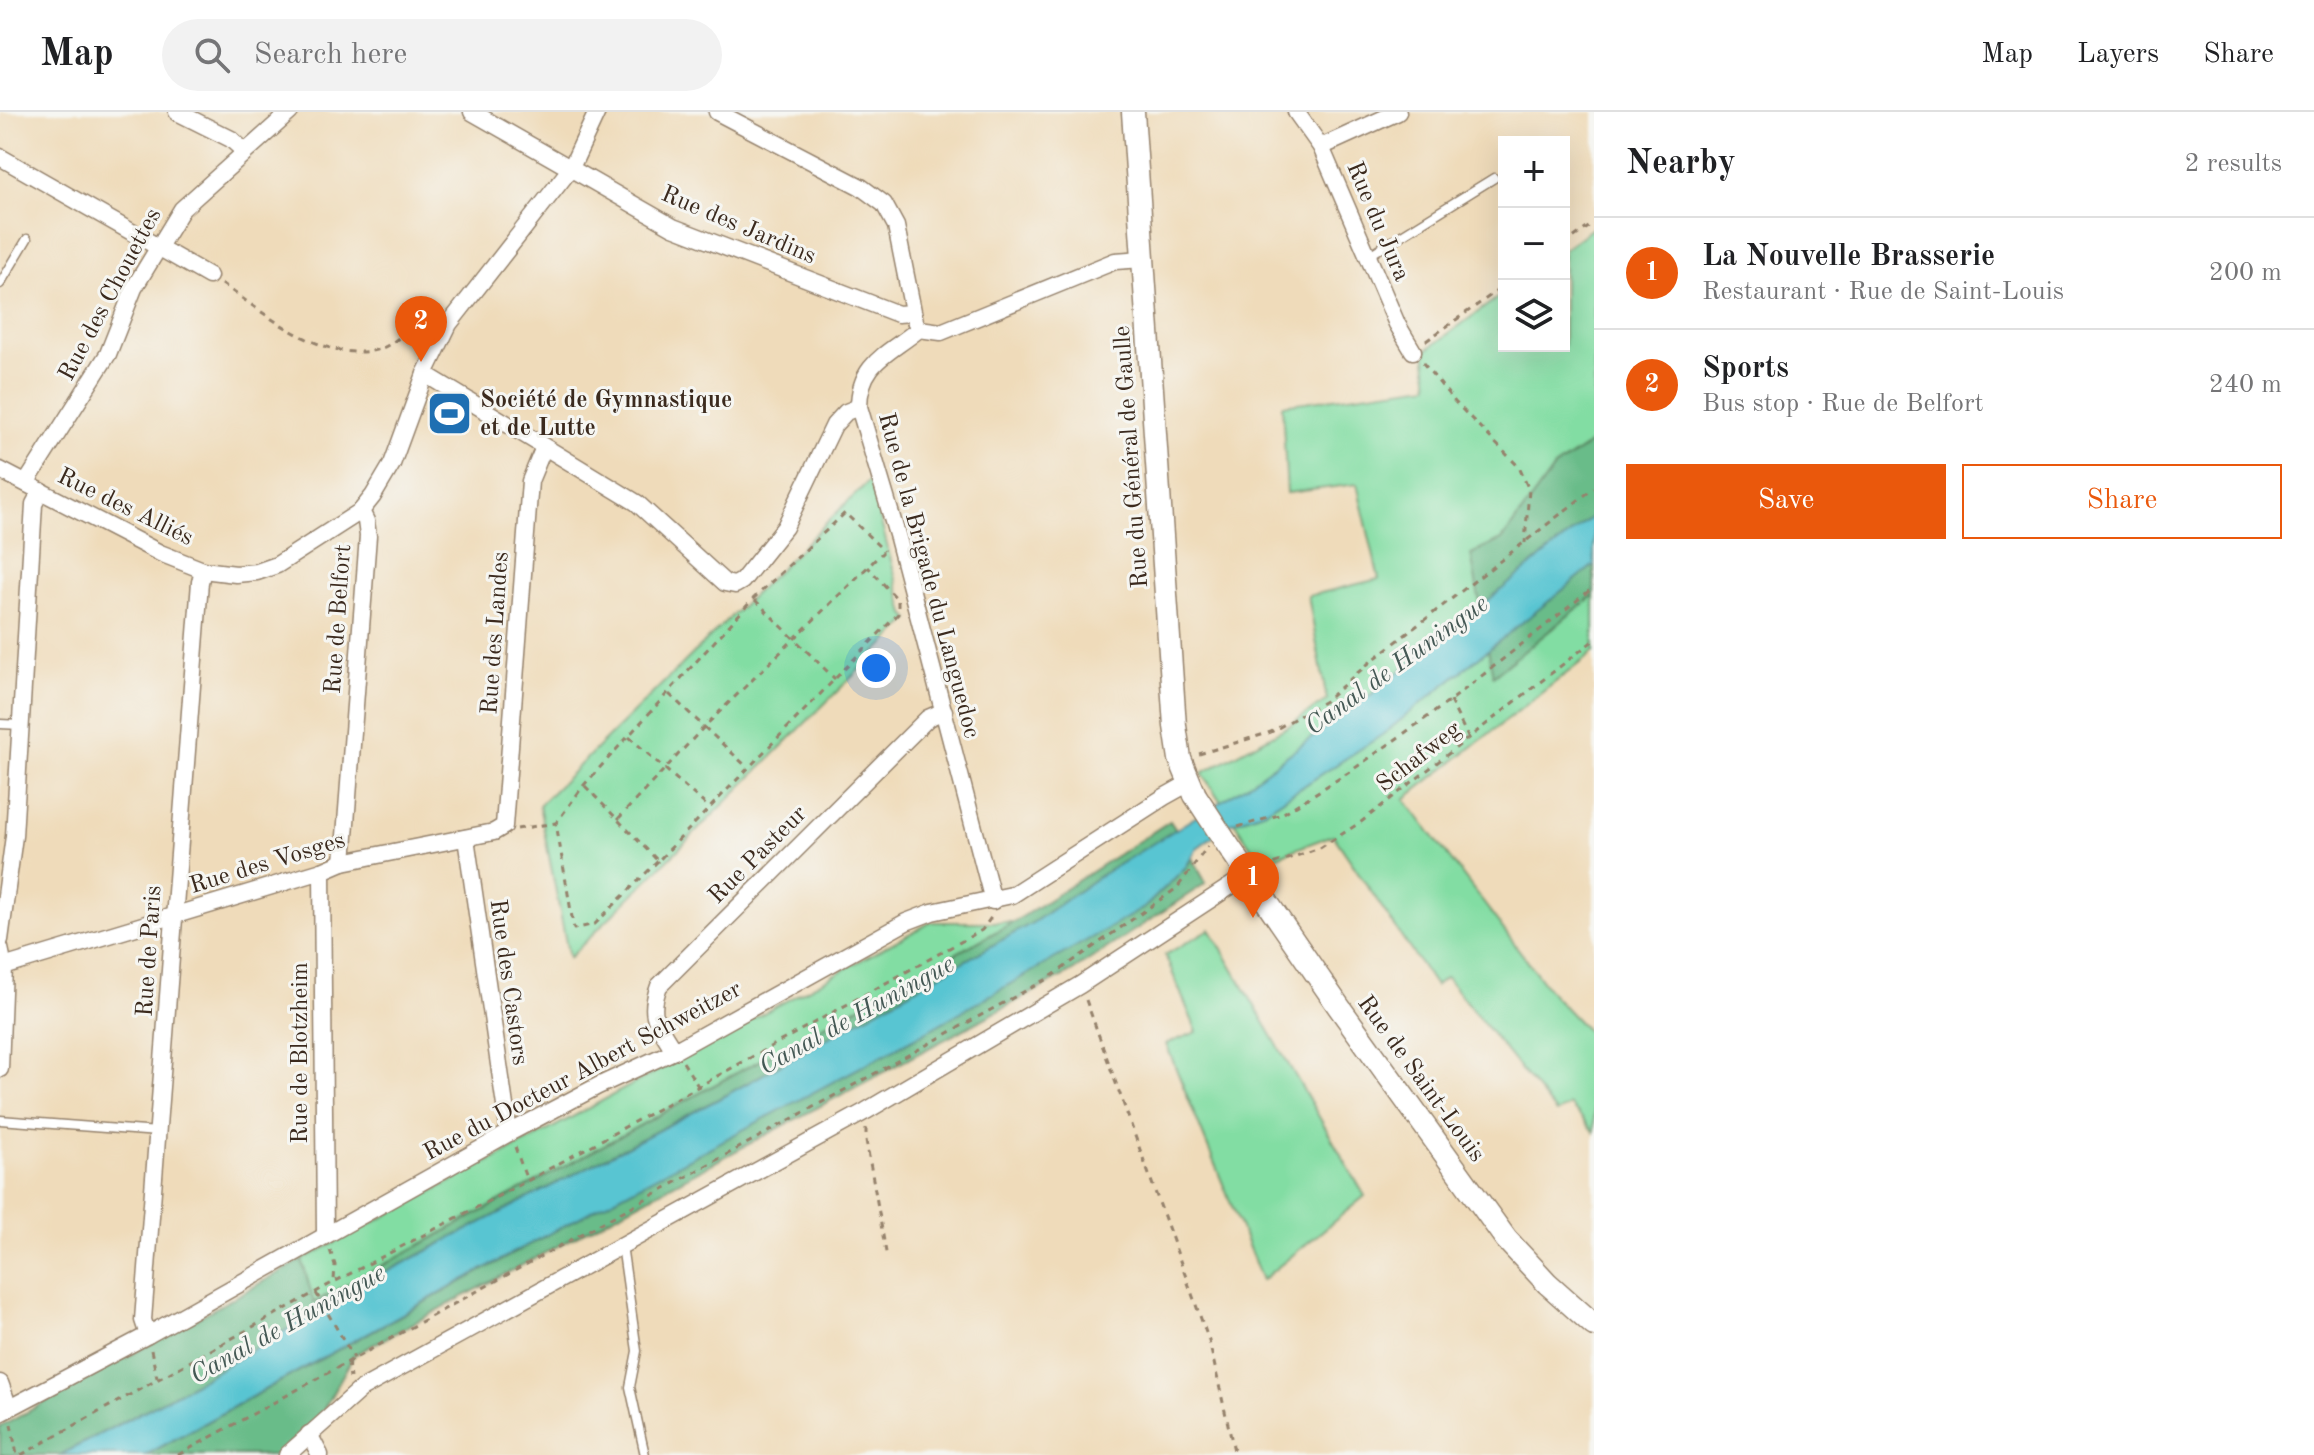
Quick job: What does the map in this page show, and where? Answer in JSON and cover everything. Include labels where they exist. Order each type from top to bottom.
[{"type":"street","points":[[177,112],[231,139],[244,151]]},
{"type":"street","name":"Rue des Chouettes","points":[[34,487],[108,354],[134,288],[182,209],[290,112]]},
{"type":"street","name":"Rue des Jardins","points":[[472,112],[673,227],[898,314],[911,313]]},
{"type":"street","name":"Rue de Belfort","points":[[343,862],[368,536],[361,511],[392,464],[425,374],[449,324],[571,168],[597,112]]},
{"type":"street","points":[[717,112],[861,187],[884,204],[896,226],[911,313],[919,329],[941,332],[1115,261],[1143,259]]},
{"type":"street","name":"Rue du Général de Gaulle","points":[[1133,112],[1175,726],[1180,759],[1192,789],[1224,838]]},
{"type":"street","name":"Rue du Jura","points":[[1296,112],[1321,147],[1397,324],[1413,351]]},
{"type":"street","points":[[1321,147],[1398,112]]},
{"type":"street","points":[[0,157],[209,276]]},
{"type":"street","name":"Rue de la Brigade du Languedoc","points":[[919,329],[874,362],[864,375],[859,390],[859,407],[898,538],[993,901]]},
{"type":"street","points":[[425,374],[637,503],[725,583],[735,585],[742,581],[785,527],[834,425],[846,412],[859,407]]},
{"type":"street","name":"Rue des Landes","points":[[504,826],[530,481],[544,447]]},
{"type":"street","name":"Rue des Alliés","points":[[0,470],[160,553],[203,570],[236,574],[257,572],[277,565],[361,511]]},
{"type":"street","points":[[0,940],[14,836],[34,487]]},
{"type":"street","name":"Rue de Paris","points":[[148,1335],[143,1320],[203,570]]},
{"type":"street","name":"Rue Pasteur","points":[[674,1051],[653,1014],[653,1002],[659,986],[928,718],[944,711]]},
{"type":"street","name":"Rue du Docteur Albert Schweitzer","points":[[4,1411],[148,1335],[509,1133],[598,1086],[674,1051],[906,922],[932,912],[1012,895],[1192,789]]},
{"type":"street","name":"Rue des Vosges","points":[[2,967],[322,871],[343,862],[494,832],[504,826]]},
{"type":"street","name":"Rue des Castors","points":[[466,838],[509,1133]]},
{"type":"street","name":"Rue de Saint-Louis","points":[[1224,838],[1339,1007],[1506,1239],[1547,1283],[1594,1325]]},
{"type":"street","name":"Rue de Blotzheim","points":[[322,871],[325,1234]]},
{"type":"street","points":[[287,1455],[361,1389],[866,1111],[1080,985],[1249,874]]},
{"type":"street","points":[[0,948],[0,1069]]},
{"type":"street","points":[[0,1383],[4,1411]]},
{"type":"street","points":[[309,1434],[320,1455]]},
{"type":"lane","points":[[1367,257],[1494,178]]},
{"type":"lane","points":[[0,284],[27,239]]},
{"type":"lane","points":[[0,724],[22,725]]},
{"type":"lane","points":[[0,1120],[158,1132]]},
{"type":"lane","points":[[622,1245],[637,1351],[630,1387],[645,1455]]},
{"type":"path","points":[[1570,240],[1590,226]]},
{"type":"path","points":[[209,276],[301,337],[346,351],[378,350],[424,320],[438,319],[449,324]]},
{"type":"path","points":[[1498,290],[1413,351],[1455,402],[1519,467],[1529,490],[1525,543]]},
{"type":"path","points":[[1180,759],[1271,732],[1325,701],[1369,663],[1594,488]]},
{"type":"path","points":[[504,826],[518,830],[556,823],[584,785],[754,598],[845,513],[884,551]]},
{"type":"path","points":[[618,819],[704,727],[898,538]]},
{"type":"path","points":[[556,823],[574,929],[595,924],[898,614],[898,600],[868,567]]},
{"type":"path","points":[[178,1455],[1049,978],[1177,888],[1201,853],[1224,838],[1282,814],[1348,773],[1450,701],[1594,587]]},
{"type":"path","points":[[754,598],[835,679]]},
{"type":"path","name":"Schafweg","points":[[1249,874],[1320,848],[1351,829],[1594,640]]},
{"type":"path","points":[[669,694],[747,767]]},
{"type":"path","points":[[1450,701],[1469,739]]},
{"type":"path","points":[[629,737],[709,808]]},
{"type":"path","points":[[584,785],[658,861]]},
{"type":"path","points":[[4,1411],[19,1455],[334,1282],[527,1181],[982,930],[994,914],[993,901]]},
{"type":"path","points":[[1080,985],[1209,1341],[1235,1455]]},
{"type":"path","points":[[674,1051],[698,1086]]},
{"type":"path","points":[[866,1111],[866,1140],[887,1258]]},
{"type":"path","points":[[509,1133],[527,1181]]},
{"type":"path","points":[[325,1234],[335,1265],[334,1282]]},
{"type":"path","points":[[316,1293],[354,1358]]},
{"type":"path","points":[[148,1335],[157,1380]]},
{"type":"green space","points":[[1594,227],[1594,441],[1554,468],[1502,540],[1493,675],[1594,595],[1594,652],[1405,799],[1553,995],[1594,1038],[1594,1132],[1570,1105],[1556,1113],[1446,977],[1435,986],[1333,835],[1261,862],[1202,773],[1289,726],[1327,700],[1308,596],[1379,579],[1357,484],[1287,493],[1282,405],[1429,385],[1425,351],[1498,297],[1498,352],[1570,352],[1570,245]]},
{"type":"green space","points":[[1594,441],[1594,595],[1493,676],[1471,554],[1502,540],[1554,468]]},
{"type":"green space","points":[[870,480],[905,614],[910,619],[569,958],[539,805]]},
{"type":"green space","points":[[1170,821],[1176,830],[1097,878],[1034,922],[726,1095],[381,1275],[178,1393],[60,1455],[0,1455],[0,1427],[302,1260],[314,1303],[1014,922]]},
{"type":"green space","points":[[1192,858],[1206,883],[1071,972],[354,1355],[316,1423],[278,1455],[146,1455],[1144,908]]},
{"type":"green space","points":[[931,922],[1014,922],[313,1303],[302,1260]]},
{"type":"green space","points":[[1210,929],[1365,1196],[1262,1280],[1166,1044],[1197,1032],[1165,955]]},
{"type":"water","points":[[1594,515],[1594,565],[1382,735],[1265,811],[1231,823],[1197,848],[1186,867],[1144,908],[913,1039],[515,1252],[146,1455],[60,1455],[178,1393],[381,1275],[726,1095],[1034,922],[1097,878],[1244,787],[1373,693]]},
{"type":"place","name":"Sports","points":[[421,362]]},
{"type":"place","name":"Société de Gymnastique et de Lutte","points":[[449,413]]},
{"type":"place","name":"La Nouvelle Brasserie","points":[[1253,918]]},
{"type":"water label","name":"Canal de Huningue","points":[[1396,664]]},
{"type":"water label","name":"Canal de Huningue","points":[[856,1014]]},
{"type":"water label","name":"Canal de Huningue","points":[[287,1323]]}]
